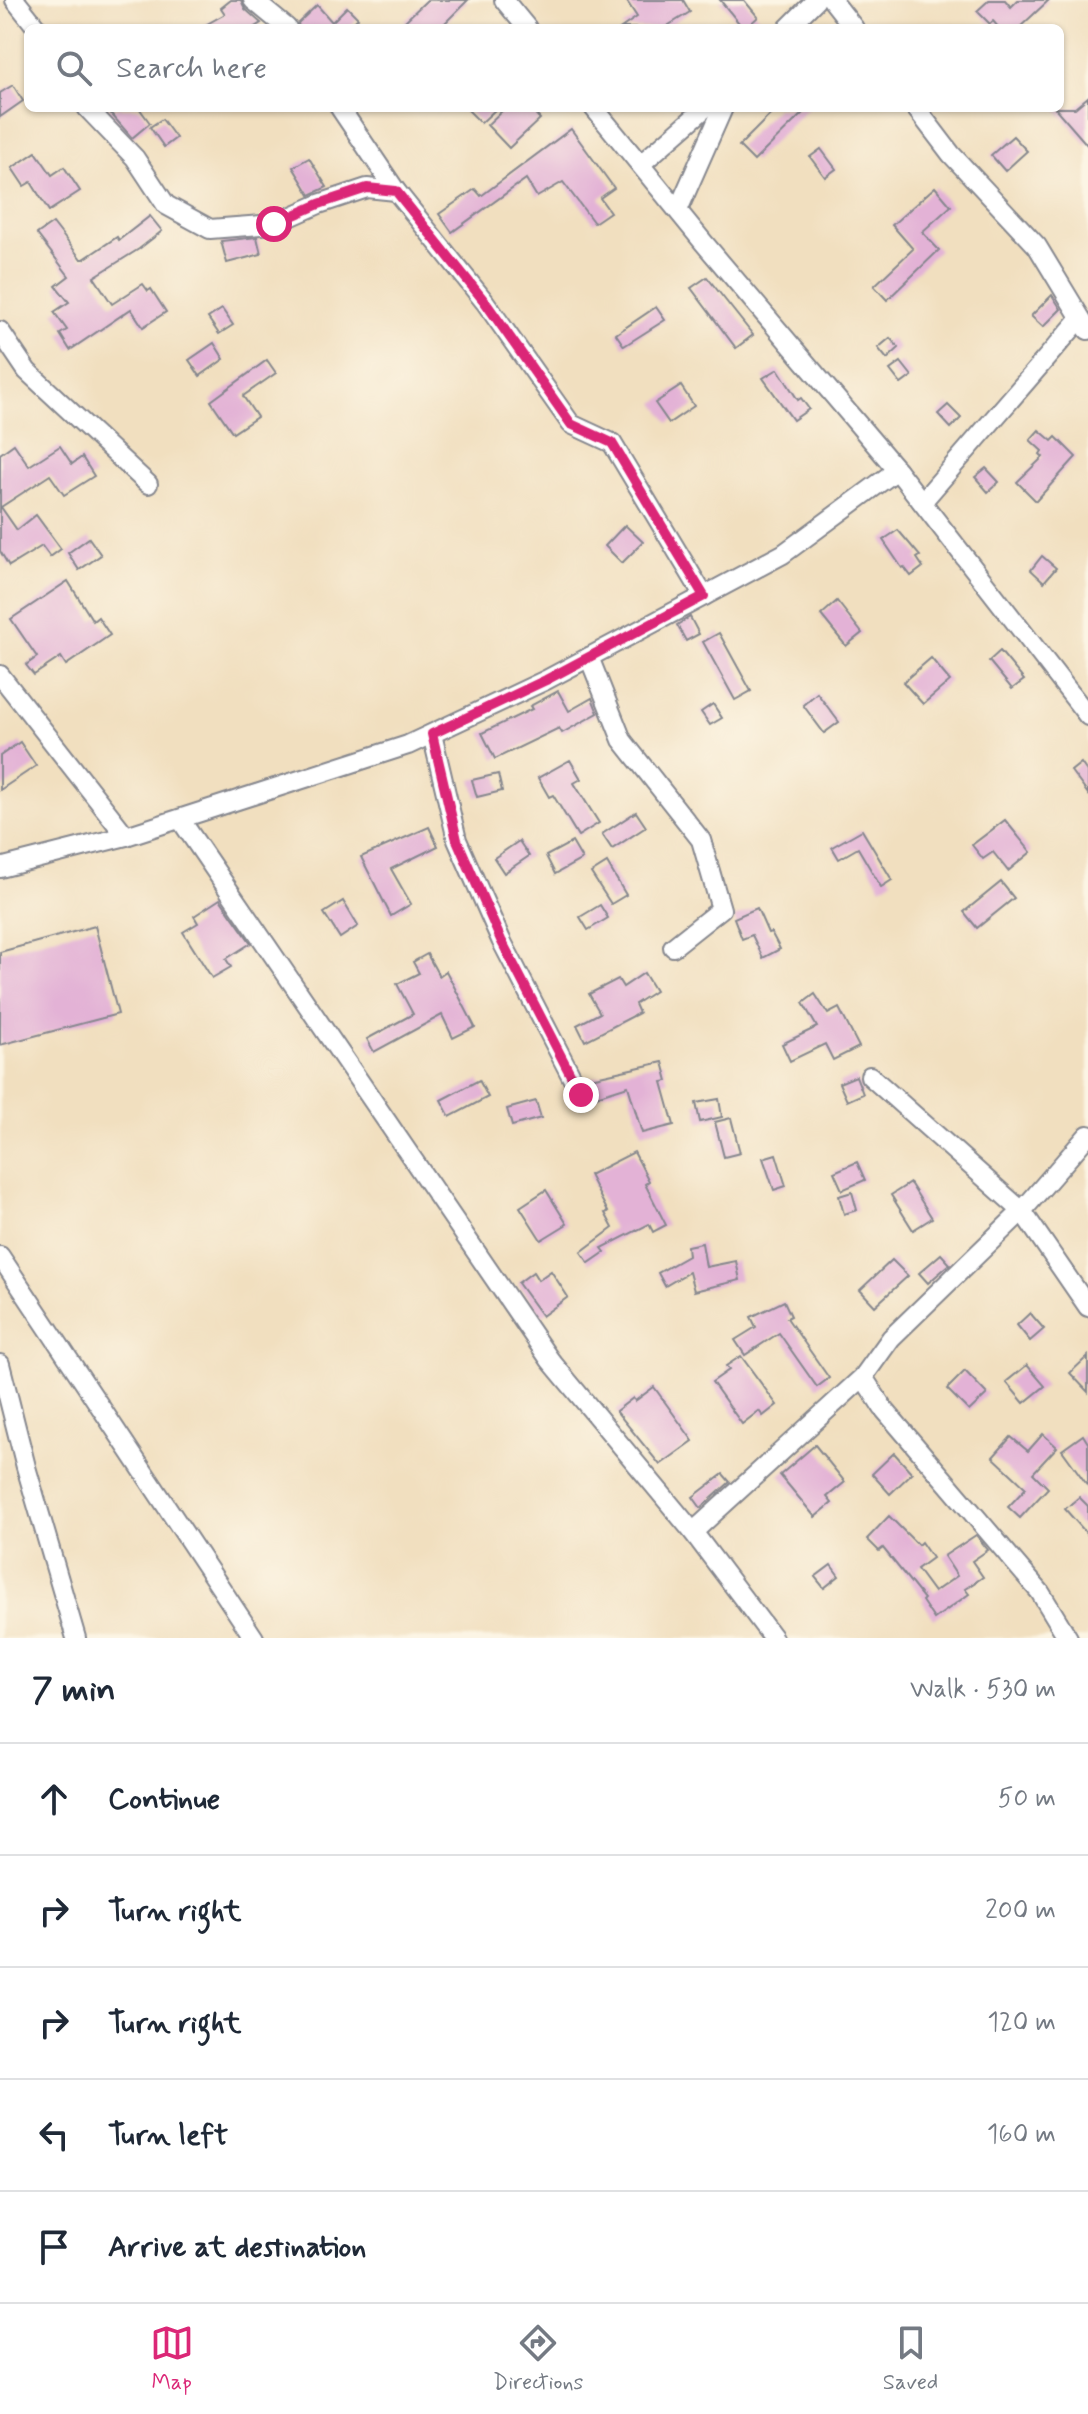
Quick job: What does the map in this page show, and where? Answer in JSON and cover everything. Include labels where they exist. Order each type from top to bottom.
[{"type":"street","points":[[15,0],[34,24]]},
{"type":"street","points":[[253,0],[282,24]]},
{"type":"street","points":[[504,0],[524,24]]},
{"type":"street","points":[[792,24],[816,0]]},
{"type":"street","points":[[832,0],[851,24]]},
{"type":"street","points":[[91,112],[135,158],[166,205],[210,229],[274,224],[319,204],[367,188],[396,191]]},
{"type":"street","points":[[343,112],[396,191],[485,302],[571,424],[612,443],[704,596]]},
{"type":"street","points":[[597,112],[897,470],[1088,716]]},
{"type":"street","points":[[641,164],[700,112]]},
{"type":"street","points":[[678,210],[721,112]]},
{"type":"street","points":[[919,112],[951,154],[1037,246],[1084,325],[922,502]]},
{"type":"street","points":[[0,331],[27,371],[148,484]]},
{"type":"street","points":[[0,868],[126,836],[408,745],[589,657],[783,554],[897,470]]},
{"type":"street","points":[[589,657],[622,740],[701,840],[721,909],[673,947]]},
{"type":"street","points":[[0,675],[126,836]]},
{"type":"street","points":[[432,734],[457,840],[501,940],[581,1095]]},
{"type":"street","points":[[180,819],[550,1360],[693,1532],[773,1638]]},
{"type":"street","points":[[870,1076],[1022,1211],[1088,1307]]},
{"type":"street","points":[[693,1532],[863,1377],[891,1338],[1022,1211],[1088,1135]]},
{"type":"street","points":[[0,1256],[254,1638]]},
{"type":"street","points":[[0,1364],[26,1467],[76,1638]]},
{"type":"street","points":[[863,1377],[883,1408],[1040,1592],[1068,1638]]},
{"type":"building","points":[[231,0],[241,0],[245,9],[261,23],[207,24],[225,14],[221,8]]},
{"type":"building","points":[[427,0],[468,0],[444,24],[408,24],[405,21]]},
{"type":"building","points":[[626,0],[683,0],[690,12],[670,24],[627,24],[637,17]]},
{"type":"building","points":[[720,0],[744,0],[758,17],[750,24],[740,24]]},
{"type":"building","points":[[989,0],[1005,0],[1011,7],[1018,0],[1049,0],[1023,24],[996,24],[993,21],[990,24],[977,11]]},
{"type":"building","points":[[317,5],[332,22],[347,7],[358,18],[352,24],[298,23]]},
{"type":"building","points":[[13,85],[23,101],[0,117],[0,93]]},
{"type":"building","points":[[1088,97],[1088,146],[1058,112],[1064,112],[1064,108],[1075,108]]},
{"type":"building","points":[[109,112],[142,112],[150,123],[132,138]]},
{"type":"building","points":[[470,112],[493,112],[481,123]]},
{"type":"building","points":[[501,112],[534,112],[540,119],[509,148],[487,125]]},
{"type":"building","points":[[773,112],[804,112],[754,161],[739,146]]},
{"type":"building","points":[[162,119],[176,138],[164,147],[150,127]]},
{"type":"building","points":[[571,129],[614,188],[600,198],[610,212],[594,223],[563,182],[537,197],[526,179],[452,232],[439,214],[475,189],[481,196]]},
{"type":"building","points":[[1013,136],[1027,151],[1005,171],[991,155]]},
{"type":"building","points":[[821,149],[836,169],[825,177],[810,157]]},
{"type":"building","points":[[36,152],[52,175],[64,167],[80,191],[49,211],[31,182],[24,186],[12,168]]},
{"type":"building","points":[[309,158],[327,187],[310,195],[293,167]]},
{"type":"building","points":[[935,187],[951,206],[922,232],[939,250],[887,300],[874,286],[913,249],[892,225]]},
{"type":"building","points":[[150,216],[162,231],[94,277],[112,304],[143,284],[148,291],[151,289],[166,312],[143,327],[131,309],[70,350],[60,334],[67,330],[54,312],[69,302],[56,286],[69,276],[37,234],[53,223],[84,259],[117,237],[119,240]]},
{"type":"building","points":[[257,237],[261,254],[227,263],[221,241]]},
{"type":"building","points":[[707,277],[753,335],[736,348],[691,288]]},
{"type":"building","points":[[1052,295],[1061,309],[1043,327],[1031,316]]},
{"type":"building","points":[[656,307],[665,320],[624,346],[616,334]]},
{"type":"building","points":[[222,309],[233,325],[219,334],[208,318]]},
{"type":"building","points":[[890,338],[899,348],[887,359],[878,348]]},
{"type":"building","points":[[214,343],[224,359],[200,376],[189,360]]},
{"type":"building","points":[[267,360],[276,373],[243,396],[257,417],[233,433],[211,401]]},
{"type":"building","points":[[901,362],[912,376],[901,384],[890,370]]},
{"type":"building","points":[[778,369],[798,400],[801,398],[809,409],[793,420],[763,378]]},
{"type":"building","points":[[681,386],[694,406],[669,423],[655,403]]},
{"type":"building","points":[[948,405],[961,418],[951,428],[938,414]]},
{"type":"building","points":[[1039,430],[1052,441],[1056,437],[1076,457],[1036,501],[1017,482],[1043,457],[1040,454],[1042,451],[1030,440]]},
{"type":"building","points":[[14,444],[29,466],[60,446],[72,464],[82,457],[94,476],[64,495],[50,475],[1,507],[17,530],[36,515],[61,549],[50,557],[42,546],[9,566],[0,551],[0,454]]},
{"type":"building","points":[[986,468],[999,482],[988,492],[975,477]]},
{"type":"building","points":[[625,525],[643,542],[622,563],[605,546]]},
{"type":"building","points":[[898,530],[920,556],[917,558],[923,567],[911,576],[883,540]]},
{"type":"building","points":[[89,538],[101,555],[79,570],[68,553]]},
{"type":"building","points":[[1042,556],[1056,568],[1044,582],[1031,570]]},
{"type":"building","points":[[68,581],[93,621],[98,617],[110,635],[66,665],[61,657],[34,675],[26,665],[37,657],[11,619]]},
{"type":"building","points":[[837,601],[862,633],[846,646],[821,615]]},
{"type":"building","points":[[690,617],[699,634],[686,641],[677,625]]},
{"type":"building","points":[[719,633],[751,691],[735,700],[703,642]]},
{"type":"building","points":[[1000,651],[1024,680],[1012,689],[989,661]]},
{"type":"building","points":[[931,658],[950,681],[923,704],[903,682]]},
{"type":"building","points":[[558,691],[569,711],[592,698],[598,713],[562,733],[559,728],[495,759],[482,733],[532,709],[530,706]]},
{"type":"building","points":[[817,693],[839,722],[824,733],[803,705]]},
{"type":"building","points":[[713,704],[722,718],[710,725],[701,712]]},
{"type":"building","points":[[20,742],[36,766],[0,790],[0,756]]},
{"type":"building","points":[[570,760],[581,779],[574,783],[599,823],[578,836],[553,795],[549,797],[538,778]]},
{"type":"building","points":[[1081,763],[1088,773],[1088,794],[1071,771]]},
{"type":"building","points":[[498,774],[502,791],[477,797],[472,780]]},
{"type":"building","points":[[636,812],[646,827],[612,849],[602,834]]},
{"type":"building","points":[[1005,820],[1031,852],[1008,871],[993,852],[983,859],[972,845]]},
{"type":"building","points":[[429,827],[438,846],[391,869],[411,904],[391,916],[361,857]]},
{"type":"building","points":[[862,830],[892,880],[881,887],[858,848],[839,859],[832,847]]},
{"type":"building","points":[[519,841],[529,856],[504,873],[494,858]]},
{"type":"building","points":[[572,842],[582,859],[555,874],[546,856]]},
{"type":"building","points":[[607,863],[626,895],[611,904],[591,873]]},
{"type":"building","points":[[1001,882],[1014,898],[977,928],[964,912]]},
{"type":"building","points":[[220,899],[251,943],[226,959],[231,967],[212,978],[183,932],[198,923],[194,916]]},
{"type":"building","points":[[343,901],[358,926],[340,938],[324,913]]},
{"type":"building","points":[[600,905],[608,918],[588,930],[580,917]]},
{"type":"building","points":[[757,908],[768,933],[771,932],[780,949],[763,958],[752,935],[742,939],[734,918]]},
{"type":"building","points":[[95,926],[118,1014],[0,1045],[0,952]]},
{"type":"building","points":[[427,954],[439,976],[446,971],[475,1027],[453,1038],[442,1015],[374,1052],[367,1039],[413,1014],[397,984],[419,973],[413,962]]},
{"type":"building","points":[[644,973],[655,991],[635,1004],[639,1013],[585,1041],[577,1025],[600,1013],[589,994],[618,979],[623,987]]},
{"type":"building","points":[[815,994],[828,1014],[839,1008],[859,1047],[833,1060],[825,1044],[790,1061],[782,1044],[817,1027],[803,1003]]},
{"type":"building","points":[[663,1062],[668,1081],[662,1082],[674,1125],[642,1133],[628,1086],[593,1097],[586,1079]]},
{"type":"building","points":[[856,1076],[863,1094],[847,1101],[839,1083]]},
{"type":"building","points":[[479,1080],[488,1097],[450,1117],[441,1100]]},
{"type":"building","points":[[719,1099],[722,1117],[700,1122],[696,1103]]},
{"type":"building","points":[[536,1101],[541,1118],[512,1126],[507,1109]]},
{"type":"building","points":[[731,1118],[740,1153],[724,1157],[715,1122]]},
{"type":"building","points":[[634,1152],[649,1181],[645,1184],[666,1225],[653,1232],[649,1224],[602,1248],[605,1252],[589,1263],[581,1252],[613,1228],[589,1175]]},
{"type":"building","points":[[776,1154],[786,1186],[774,1190],[763,1158]]},
{"type":"building","points":[[857,1162],[865,1180],[842,1190],[834,1172]]},
{"type":"building","points":[[910,1183],[932,1218],[913,1230],[891,1195]]},
{"type":"building","points":[[546,1190],[567,1224],[541,1240],[520,1207]]},
{"type":"building","points":[[852,1192],[857,1210],[844,1214],[839,1196]]},
{"type":"building","points":[[702,1243],[706,1267],[736,1261],[740,1280],[694,1291],[689,1272],[665,1286],[658,1273],[688,1256],[687,1246]]},
{"type":"building","points":[[941,1254],[950,1264],[928,1283],[919,1273]]},
{"type":"building","points":[[892,1260],[908,1276],[875,1306],[860,1290]]},
{"type":"building","points":[[551,1271],[568,1297],[542,1316],[518,1283],[533,1272],[538,1280]]},
{"type":"building","points":[[784,1301],[791,1316],[787,1318],[829,1378],[817,1387],[779,1333],[745,1355],[735,1340],[756,1327],[751,1317]]},
{"type":"building","points":[[1030,1313],[1044,1329],[1030,1341],[1017,1325]]},
{"type":"building","points":[[741,1356],[777,1405],[763,1416],[759,1411],[742,1424],[712,1382],[729,1370],[726,1366]]},
{"type":"building","points":[[1088,1356],[1088,1392],[1070,1373]]},
{"type":"building","points":[[1027,1365],[1045,1386],[1024,1403],[1006,1382]]},
{"type":"building","points":[[965,1371],[987,1394],[969,1411],[947,1389]]},
{"type":"building","points":[[654,1387],[693,1441],[660,1465],[616,1411]]},
{"type":"building","points":[[1043,1434],[1057,1447],[1033,1473],[1048,1488],[1020,1518],[1008,1507],[1026,1488],[993,1457],[1011,1437],[1028,1451]]},
{"type":"building","points":[[1083,1435],[1088,1443],[1088,1486],[1062,1450]]},
{"type":"building","points":[[815,1445],[845,1482],[827,1497],[832,1503],[815,1517],[780,1475]]},
{"type":"building","points":[[894,1453],[912,1473],[890,1494],[872,1474]]},
{"type":"building","points":[[723,1474],[730,1482],[701,1508],[693,1497]]},
{"type":"building","points":[[1079,1497],[1088,1506],[1088,1535],[1065,1509]]},
{"type":"building","points":[[889,1516],[918,1545],[921,1542],[932,1558],[917,1569],[934,1592],[957,1576],[944,1556],[976,1535],[988,1550],[972,1561],[983,1577],[965,1589],[969,1594],[934,1619],[922,1601],[924,1599],[883,1548],[879,1551],[867,1539]]},
{"type":"building","points":[[831,1565],[839,1576],[824,1588],[815,1577]]},
{"type":"route","points":[[274,224],[319,204],[367,188],[396,191],[485,302],[571,424],[612,443],[704,596],[546,680],[432,734],[457,840],[501,940],[581,1095]]}]
